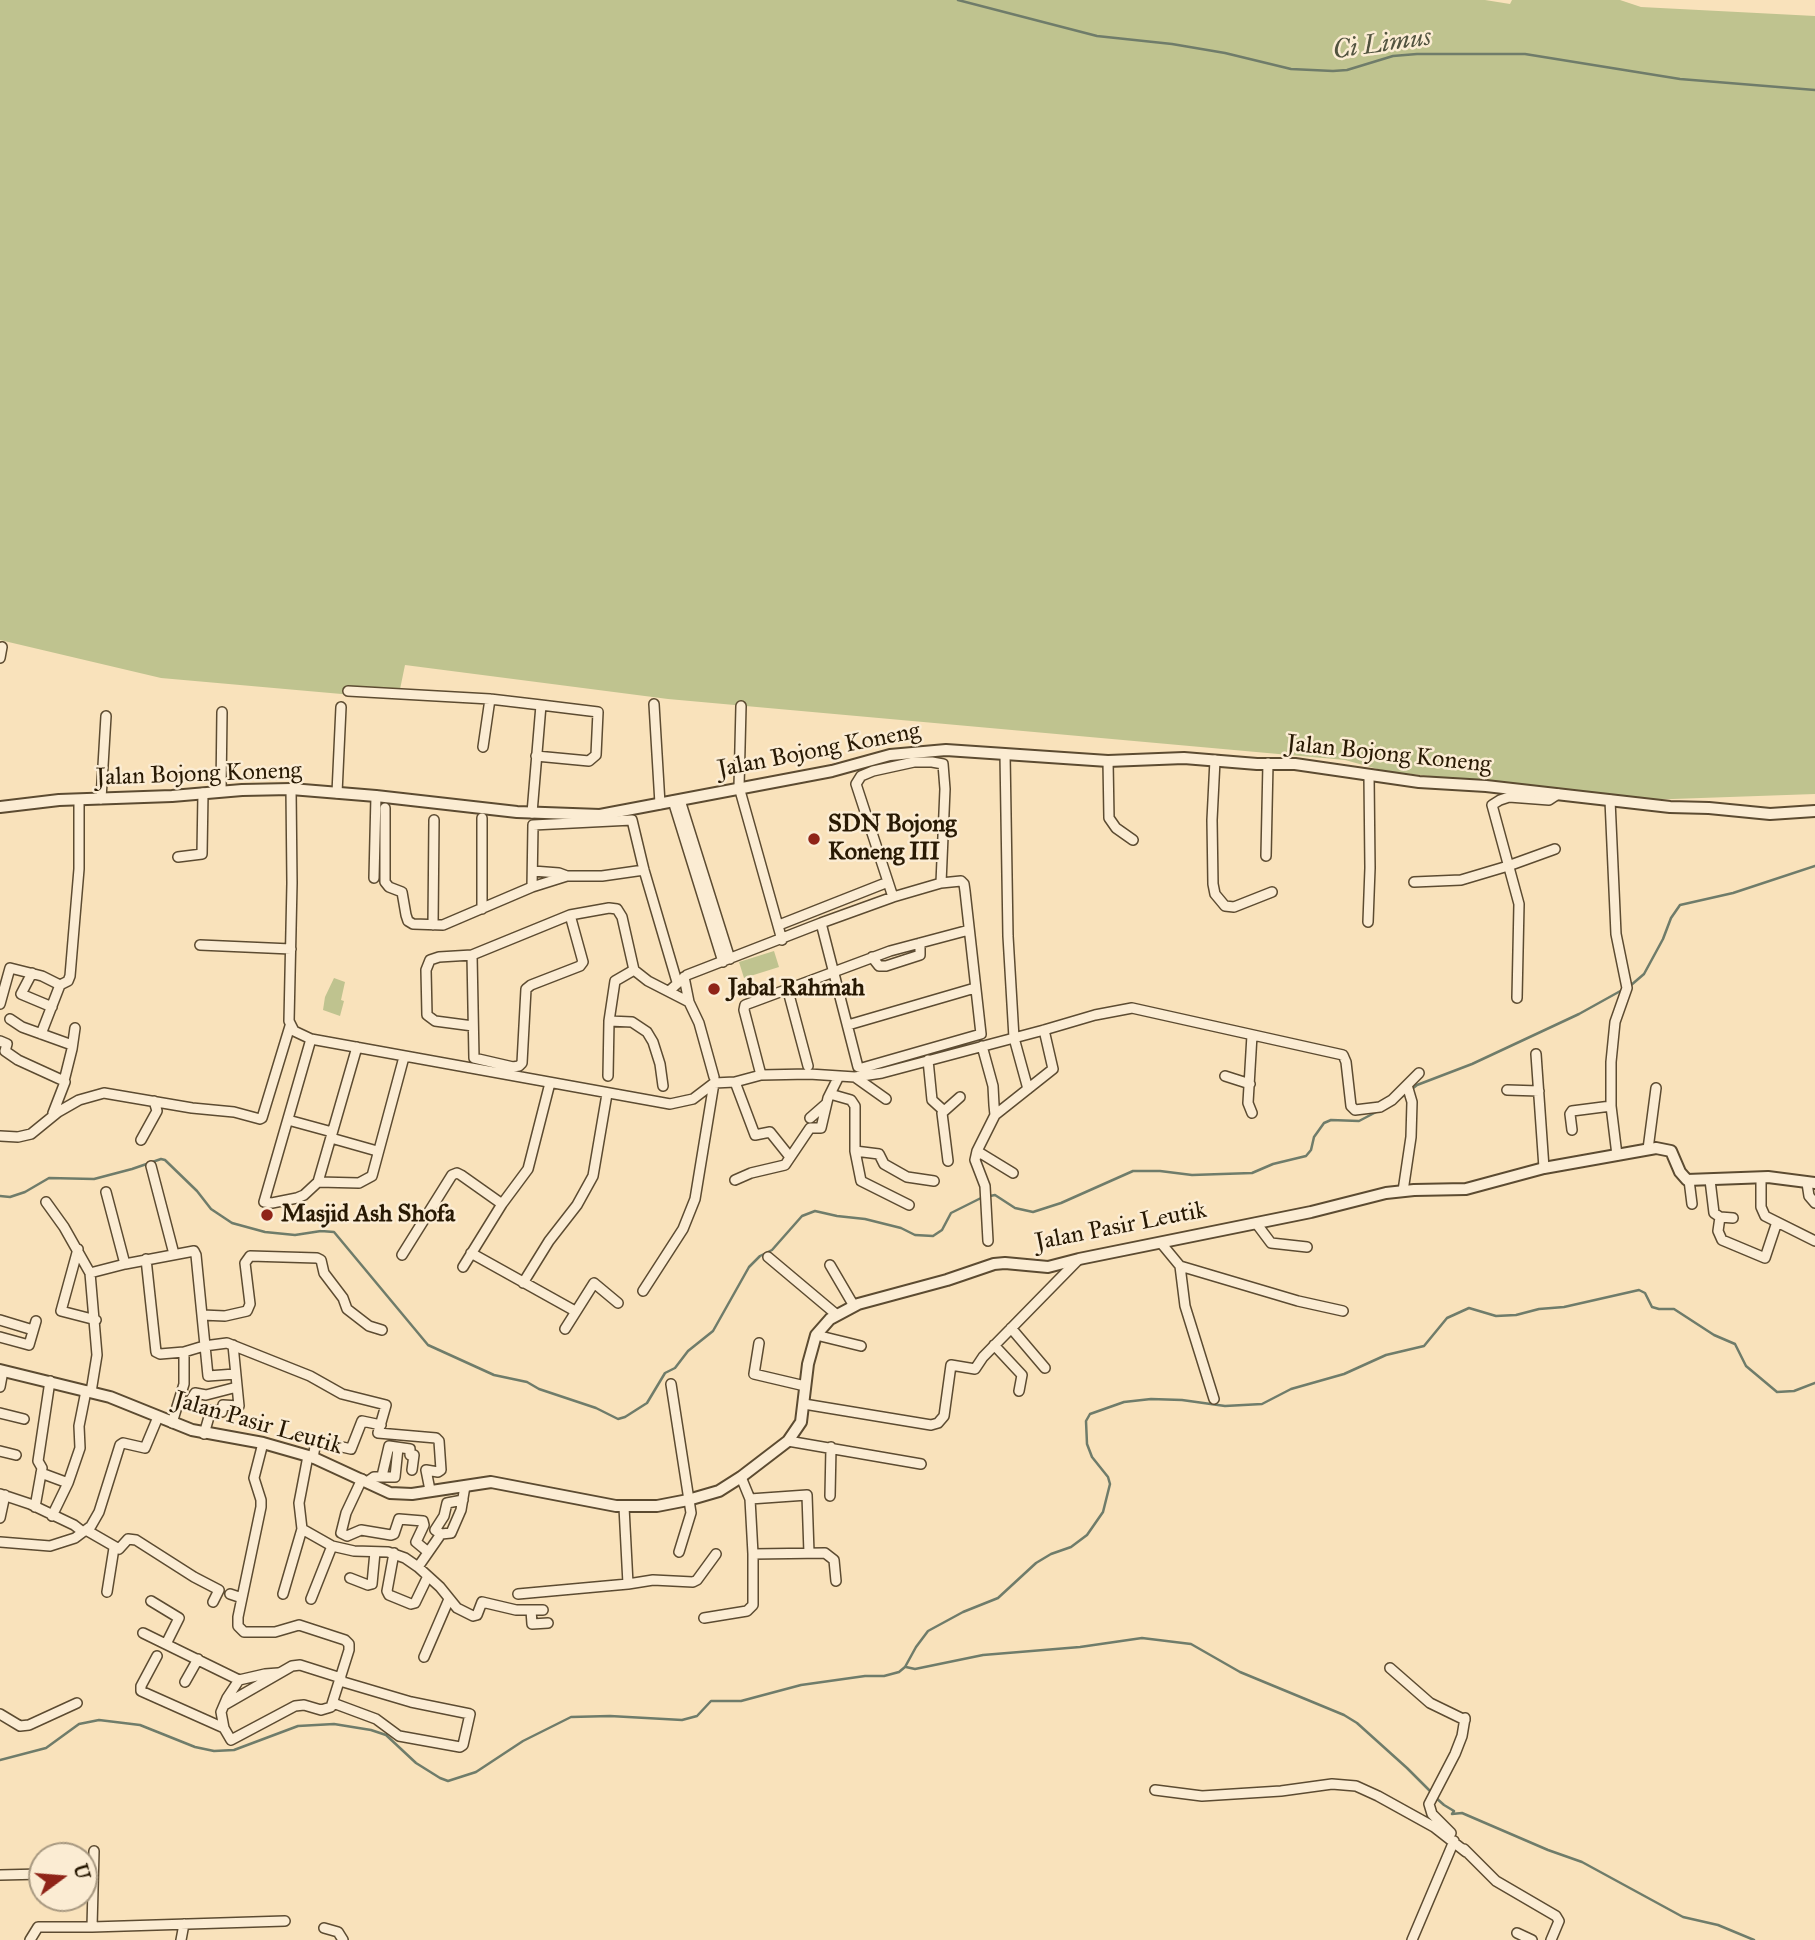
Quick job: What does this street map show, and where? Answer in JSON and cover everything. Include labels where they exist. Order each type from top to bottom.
[{"type":"street","points":[[0,658],[2,647]]},
{"type":"street","points":[[348,691],[489,699],[598,712],[596,755],[589,761],[536,756]]},
{"type":"street","points":[[483,747],[489,699]]},
{"type":"street","points":[[654,704],[660,804]]},
{"type":"street","points":[[532,813],[541,705]]},
{"type":"street","points":[[741,706],[739,789],[782,940]]},
{"type":"street","points":[[337,793],[341,707]]},
{"type":"street","points":[[221,791],[222,712]]},
{"type":"street","points":[[101,799],[106,716]]},
{"type":"street","name":"Jalan Bojong Koneng","points":[[0,807],[221,791],[291,789],[376,796],[462,808],[600,815],[832,771],[913,752],[946,750],[1108,761],[1184,758],[1296,764],[1369,776],[1610,800],[1754,813],[1815,811]]},
{"type":"street","points":[[1005,754],[1008,936],[1014,1038],[1028,1089]]},
{"type":"street","points":[[1215,760],[1212,820],[1213,884],[1216,894],[1225,906],[1234,907],[1272,892]]},
{"type":"street","points":[[1108,761],[1109,818],[1116,828],[1133,841]]},
{"type":"street","points":[[893,897],[856,784],[860,776],[873,771],[914,762],[943,764],[945,789],[941,883]]},
{"type":"street","points":[[1266,856],[1268,764]]},
{"type":"street","points":[[1368,922],[1369,776]]},
{"type":"street","points":[[0,1136],[18,1137],[31,1134],[79,1100],[96,1094],[110,1093],[234,1112],[260,1119],[290,1026],[291,789]]},
{"type":"street","points":[[178,858],[202,854],[202,793]]},
{"type":"street","points":[[1517,998],[1519,904],[1492,806],[1510,797],[1549,800],[1558,794]]},
{"type":"street","points":[[374,878],[376,796]]},
{"type":"street","points":[[41,1034],[60,985],[68,981],[70,976],[79,869],[79,800]]},
{"type":"street","points":[[676,800],[727,961]]},
{"type":"street","points":[[1610,800],[1616,934],[1627,988],[1615,1022],[1611,1062],[1611,1107],[1617,1155]]},
{"type":"street","points":[[386,808],[385,882],[404,894],[408,921],[412,924],[451,922],[532,887],[567,876]]},
{"type":"street","points":[[482,818],[482,909]]},
{"type":"street","points":[[433,925],[434,820]]},
{"type":"street","points":[[532,887],[533,825],[632,820],[644,870],[681,980],[699,1023],[714,1080],[695,1199],[683,1229],[643,1291]]},
{"type":"street","points":[[1414,882],[1461,880],[1555,849]]},
{"type":"street","points":[[533,871],[567,876],[602,876],[644,870]]},
{"type":"street","points":[[669,991],[681,980],[821,923],[893,897],[941,883],[961,881],[964,884],[981,1034],[862,1068],[858,1066],[821,923]]},
{"type":"street","points":[[779,925],[883,884]]},
{"type":"street","points":[[473,1026],[435,1021],[427,1014],[426,970],[430,960],[472,955],[570,915],[609,908],[617,909],[622,917],[635,970],[648,981],[689,1002]]},
{"type":"street","points":[[472,955],[474,1058],[513,1068],[522,1063],[526,989],[580,967],[583,962],[570,915]]},
{"type":"street","points":[[761,1075],[744,1007],[872,957],[969,930]]},
{"type":"street","points":[[200,944],[291,949]]},
{"type":"street","points":[[0,1003],[8,969],[32,973],[60,985]]},
{"type":"street","points":[[608,1076],[609,1021],[615,981],[635,970]]},
{"type":"street","points":[[32,973],[21,994],[52,1007]]},
{"type":"street","points":[[848,1026],[975,988]]},
{"type":"street","points":[[788,991],[808,1066]]},
{"type":"street","points":[[290,1026],[300,1035],[311,1039],[670,1104],[693,1099],[714,1080],[735,1082],[761,1075],[855,1077],[882,1073],[1094,1015],[1132,1008],[1345,1057],[1351,1106],[1354,1110],[1380,1107],[1392,1100],[1419,1073]]},
{"type":"street","points":[[10,1019],[22,1027],[72,1045]]},
{"type":"street","points":[[609,1021],[632,1022],[647,1032],[660,1064],[663,1086]]},
{"type":"street","points":[[51,1118],[65,1082],[75,1028]]},
{"type":"street","points":[[988,1241],[985,1186],[977,1167],[977,1151],[995,1115],[1053,1069],[1044,1030]]},
{"type":"street","points":[[1252,1035],[1248,1107],[1252,1113]]},
{"type":"street","points":[[311,1039],[264,1202],[297,1198],[318,1182],[357,1047]]},
{"type":"street","points":[[0,1041],[7,1044],[5,1051],[18,1060],[64,1080]]},
{"type":"street","points":[[982,1046],[992,1086],[995,1115]]},
{"type":"street","points":[[1536,1054],[1544,1168]]},
{"type":"street","points":[[318,1182],[359,1182],[372,1176],[404,1057]]},
{"type":"street","points":[[928,1060],[932,1100],[943,1110]]},
{"type":"street","points":[[735,1180],[785,1164],[810,1128],[821,1128],[826,1104],[839,1076]]},
{"type":"street","points":[[1225,1076],[1250,1084]]},
{"type":"street","points":[[855,1077],[886,1100]]},
{"type":"street","points":[[735,1082],[755,1135],[770,1132],[790,1157]]},
{"type":"street","points":[[463,1267],[502,1204],[528,1169],[550,1083]]},
{"type":"street","points":[[1403,1191],[1411,1137],[1411,1097],[1407,1086]]},
{"type":"street","points":[[1648,1149],[1656,1088]]},
{"type":"street","points":[[1507,1090],[1539,1091]]},
{"type":"street","points":[[523,1283],[549,1241],[577,1205],[595,1171],[607,1094]]},
{"type":"street","points":[[830,1094],[847,1098],[854,1104],[855,1151],[863,1183],[909,1205]]},
{"type":"street","points":[[948,1161],[943,1110],[960,1097]]},
{"type":"street","points":[[141,1140],[157,1111],[154,1101]]},
{"type":"street","points":[[810,1118],[826,1104]]},
{"type":"street","points":[[1572,1130],[1572,1111],[1611,1107]]},
{"type":"street","points":[[288,1120],[377,1151]]},
{"type":"street","name":"Jalan Pasir Leutik","points":[[2,1370],[88,1391],[204,1434],[263,1443],[310,1457],[390,1493],[401,1495],[491,1482],[624,1507],[657,1506],[719,1491],[788,1441],[798,1428],[816,1335],[823,1325],[854,1306],[994,1264],[1005,1262],[1043,1268],[1403,1191],[1466,1189],[1544,1168],[1648,1149],[1662,1148],[1671,1151],[1679,1172],[1689,1180]]},
{"type":"street","points":[[855,1151],[879,1154],[884,1164],[907,1177],[934,1181]]},
{"type":"street","points":[[977,1151],[1013,1173]]},
{"type":"street","points":[[151,1166],[174,1254]]},
{"type":"street","points":[[402,1255],[452,1175],[461,1175],[502,1204]]},
{"type":"street","points":[[1692,1204],[1689,1180],[1761,1178],[1811,1183],[1809,1196],[1815,1203]]},
{"type":"street","points":[[1761,1178],[1762,1211],[1767,1218],[1815,1241]]},
{"type":"street","points":[[1710,1180],[1714,1213],[1720,1217],[1733,1218]]},
{"type":"street","points":[[106,1192],[125,1264]]},
{"type":"street","points":[[46,1202],[78,1249],[90,1273],[97,1355],[79,1426],[80,1448],[68,1483],[52,1516]]},
{"type":"street","points":[[1720,1217],[1718,1231],[1722,1240],[1765,1258],[1777,1222]]},
{"type":"street","points":[[1256,1223],[1270,1244],[1307,1247]]},
{"type":"street","points":[[1161,1243],[1180,1266],[1185,1306],[1214,1399]]},
{"type":"street","points":[[78,1249],[61,1311],[96,1320]]},
{"type":"street","points":[[90,1273],[146,1259],[195,1251],[208,1376],[235,1374]]},
{"type":"street","points":[[471,1253],[575,1311]]},
{"type":"street","points":[[202,1315],[225,1316],[247,1311],[250,1304],[245,1263],[250,1256],[317,1258],[321,1260],[324,1273],[343,1298],[347,1309],[369,1326],[382,1330]]},
{"type":"street","points":[[768,1257],[837,1315]]},
{"type":"street","points":[[146,1259],[156,1352],[184,1352],[222,1343],[233,1345],[310,1376],[342,1394],[386,1405],[378,1433],[436,1438],[439,1441],[441,1470],[396,1470]]},
{"type":"street","points":[[804,1404],[932,1425],[938,1423],[944,1416],[951,1365],[975,1369],[994,1345],[1079,1259]]},
{"type":"street","points":[[830,1265],[854,1306]]},
{"type":"street","points":[[1180,1266],[1343,1311]]},
{"type":"street","points":[[565,1329],[594,1283],[618,1303]]},
{"type":"street","points":[[0,1320],[35,1326],[29,1345],[0,1337]]},
{"type":"street","points":[[1011,1328],[1045,1368]]},
{"type":"street","points":[[816,1335],[861,1346]]},
{"type":"street","points":[[759,1343],[754,1374],[805,1386]]},
{"type":"street","points":[[204,1434],[211,1410],[222,1412],[223,1405],[239,1406],[233,1345]]},
{"type":"street","points":[[994,1345],[1022,1375],[1019,1391]]},
{"type":"street","points":[[172,1423],[184,1384],[184,1352]]},
{"type":"street","points":[[0,1387],[2,1370]]},
{"type":"street","points":[[35,1507],[41,1472],[38,1461],[50,1381]]},
{"type":"street","points":[[671,1384],[691,1516],[679,1552]]},
{"type":"street","points":[[192,1398],[195,1394],[206,1395],[237,1387]]},
{"type":"street","points":[[0,1413],[24,1419]]},
{"type":"street","points":[[0,1542],[50,1546],[68,1541],[85,1531],[99,1512],[120,1445],[123,1443],[145,1448],[158,1417]]},
{"type":"street","points":[[283,1594],[302,1529],[299,1503],[316,1441],[351,1449],[362,1421],[381,1425]]},
{"type":"street","points":[[788,1441],[921,1464]]},
{"type":"street","points":[[239,1679],[221,1712],[224,1728],[229,1739],[233,1740],[295,1706],[304,1705],[325,1710],[333,1703],[349,1650],[345,1640],[299,1625],[275,1632],[244,1632],[238,1626],[261,1507],[254,1478],[263,1443]]},
{"type":"street","points":[[382,1476],[389,1446],[410,1449],[410,1455],[414,1455],[412,1470]]},
{"type":"street","points":[[830,1496],[831,1447]]},
{"type":"street","points":[[398,1448],[395,1477],[374,1477],[365,1481],[346,1513],[341,1533],[347,1536],[362,1530],[391,1535],[394,1534],[399,1518],[423,1521],[424,1525],[416,1542],[428,1552]]},
{"type":"street","points":[[0,1451],[16,1455]]},
{"type":"street","points":[[426,1471],[430,1490]]},
{"type":"street","points":[[41,1472],[68,1483]]},
{"type":"street","points":[[704,1618],[751,1608],[753,1605],[750,1499],[741,1477]]},
{"type":"street","points":[[463,1500],[447,1503],[444,1516],[435,1530],[441,1534],[452,1533],[463,1500],[465,1486]]},
{"type":"street","points":[[2,1493],[74,1525],[114,1548],[122,1548],[128,1539],[132,1538],[219,1590],[214,1602]]},
{"type":"street","points":[[2,1493],[27,1497]]},
{"type":"street","points":[[0,1518],[2,1493]]},
{"type":"street","points":[[750,1499],[807,1495],[809,1553]]},
{"type":"street","points":[[624,1507],[628,1584]]},
{"type":"street","points":[[302,1529],[332,1546],[394,1553],[418,1567],[457,1608],[473,1616],[477,1615],[482,1602],[516,1610],[543,1610]]},
{"type":"street","points":[[418,1567],[441,1534]]},
{"type":"street","points":[[311,1599],[332,1546]]},
{"type":"street","points":[[107,1592],[114,1548]]},
{"type":"street","points":[[351,1578],[372,1584],[375,1552]]},
{"type":"street","points":[[394,1553],[387,1591],[389,1595],[411,1604],[415,1603],[428,1576]]},
{"type":"street","points":[[753,1554],[825,1553],[834,1560],[836,1580]]},
{"type":"street","points":[[519,1594],[653,1580],[693,1582],[716,1554]]},
{"type":"street","points":[[230,1594],[242,1598]]},
{"type":"street","points":[[424,1657],[449,1599]]},
{"type":"street","points":[[151,1601],[179,1618],[166,1644]]},
{"type":"street","points":[[531,1610],[531,1625],[548,1623]]},
{"type":"street","points":[[143,1633],[239,1679],[278,1673]]},
{"type":"street","points":[[157,1656],[141,1691],[224,1728]]},
{"type":"street","points":[[186,1682],[198,1659]]},
{"type":"street","points":[[226,1704],[278,1673],[300,1665],[411,1702],[470,1714],[466,1736],[460,1747],[409,1739],[391,1731],[376,1719],[333,1703]]},
{"type":"street","points":[[1390,1668],[1430,1703],[1465,1719],[1455,1754],[1429,1804],[1432,1814],[1466,1852]]},
{"type":"street","points":[[0,1714],[20,1726],[29,1726],[78,1703]]},
{"type":"street","points":[[1155,1790],[1202,1796],[1281,1791],[1332,1784],[1356,1786],[1454,1841],[1496,1881],[1558,1917],[1559,1921],[1551,1940]]},
{"type":"street","points":[[1412,1940],[1454,1841]]},
{"type":"street","points":[[0,1875],[28,1874]]},
{"type":"street","points":[[91,1912],[92,1927]]},
{"type":"street","points":[[30,1940],[38,1927],[285,1921]]},
{"type":"street","points":[[181,1940],[184,1924]]},
{"type":"street","points":[[324,1928],[338,1932],[343,1940]]},
{"type":"street","points":[[1517,1933],[1532,1940]]},
{"type":"green space","points":[[0,0],[1485,0],[1510,4],[1512,0],[1620,0],[1641,7],[1815,16],[1815,794],[1644,800],[1385,771],[1345,760],[668,699],[405,665],[398,699],[161,678],[0,640]]},
{"type":"green space","points":[[774,951],[779,967],[744,978],[739,962]]},
{"type":"green space","points":[[334,978],[345,982],[340,1016],[323,1010],[325,997]]},
{"type":"waterway","name":"Ci Limus","points":[[958,0],[1097,36],[1225,53],[1291,69],[1347,70],[1393,56],[1417,54],[1525,54],[1680,79],[1815,90]]},
{"type":"waterway","points":[[1630,986],[1644,974],[1680,905],[1733,893],[1815,866]]},
{"type":"waterway","points":[[1412,1089],[1579,1014],[1624,989]]},
{"type":"waterway","points":[[1395,1102],[1407,1093]]},
{"type":"waterway","points":[[990,1196],[995,1195],[1015,1208],[1033,1212],[1061,1203],[1133,1171],[1192,1175],[1252,1173],[1273,1164],[1306,1156],[1324,1123],[1331,1120],[1359,1121],[1380,1110]]},
{"type":"waterway","points":[[0,1196],[10,1197],[25,1192],[49,1178],[94,1179],[165,1160],[197,1191],[211,1209],[232,1223],[265,1232],[295,1235],[334,1232],[428,1345],[494,1375],[527,1382],[618,1419],[647,1403],[665,1373],[675,1368],[688,1351],[713,1331],[749,1267],[760,1256],[772,1250],[802,1216],[815,1211],[865,1219],[901,1228],[915,1235],[933,1236],[942,1230],[951,1213],[983,1197]]},
{"type":"waterway","points":[[0,1760],[46,1748],[79,1724],[99,1720],[140,1725],[195,1747],[214,1751],[234,1750],[298,1726],[334,1724],[386,1735],[416,1763],[448,1781],[476,1772],[523,1741],[571,1717],[682,1720],[697,1716],[711,1701],[741,1701],[801,1685],[899,1672],[928,1631],[963,1612],[998,1598],[1036,1563],[1071,1547],[1087,1535],[1103,1512],[1110,1484],[1108,1477],[1092,1457],[1087,1444],[1086,1421],[1090,1414],[1124,1402],[1151,1399],[1225,1406],[1262,1404],[1291,1389],[1344,1374],[1386,1355],[1424,1346],[1447,1318],[1469,1308],[1496,1316],[1516,1315],[1639,1290],[1645,1293],[1652,1307],[1674,1309],[1714,1335],[1735,1344],[1746,1366],[1777,1392],[1794,1391],[1815,1383]]},
{"type":"waterway","points":[[906,1667],[915,1669],[983,1655],[1080,1647],[1142,1638],[1191,1644],[1240,1672],[1344,1715],[1357,1723],[1431,1792]]},
{"type":"waterway","points":[[1435,1797],[1454,1811],[1452,1814],[1462,1813],[1582,1862],[1683,1917],[1718,1925],[1754,1940]]},
{"type":"place","name":"SDN Bojong Koneng III","points":[[814,839]]},
{"type":"place","name":"Jabal Rahmah","points":[[714,989]]},
{"type":"place","name":"Masjid Ash Shofa","points":[[267,1215]]}]
